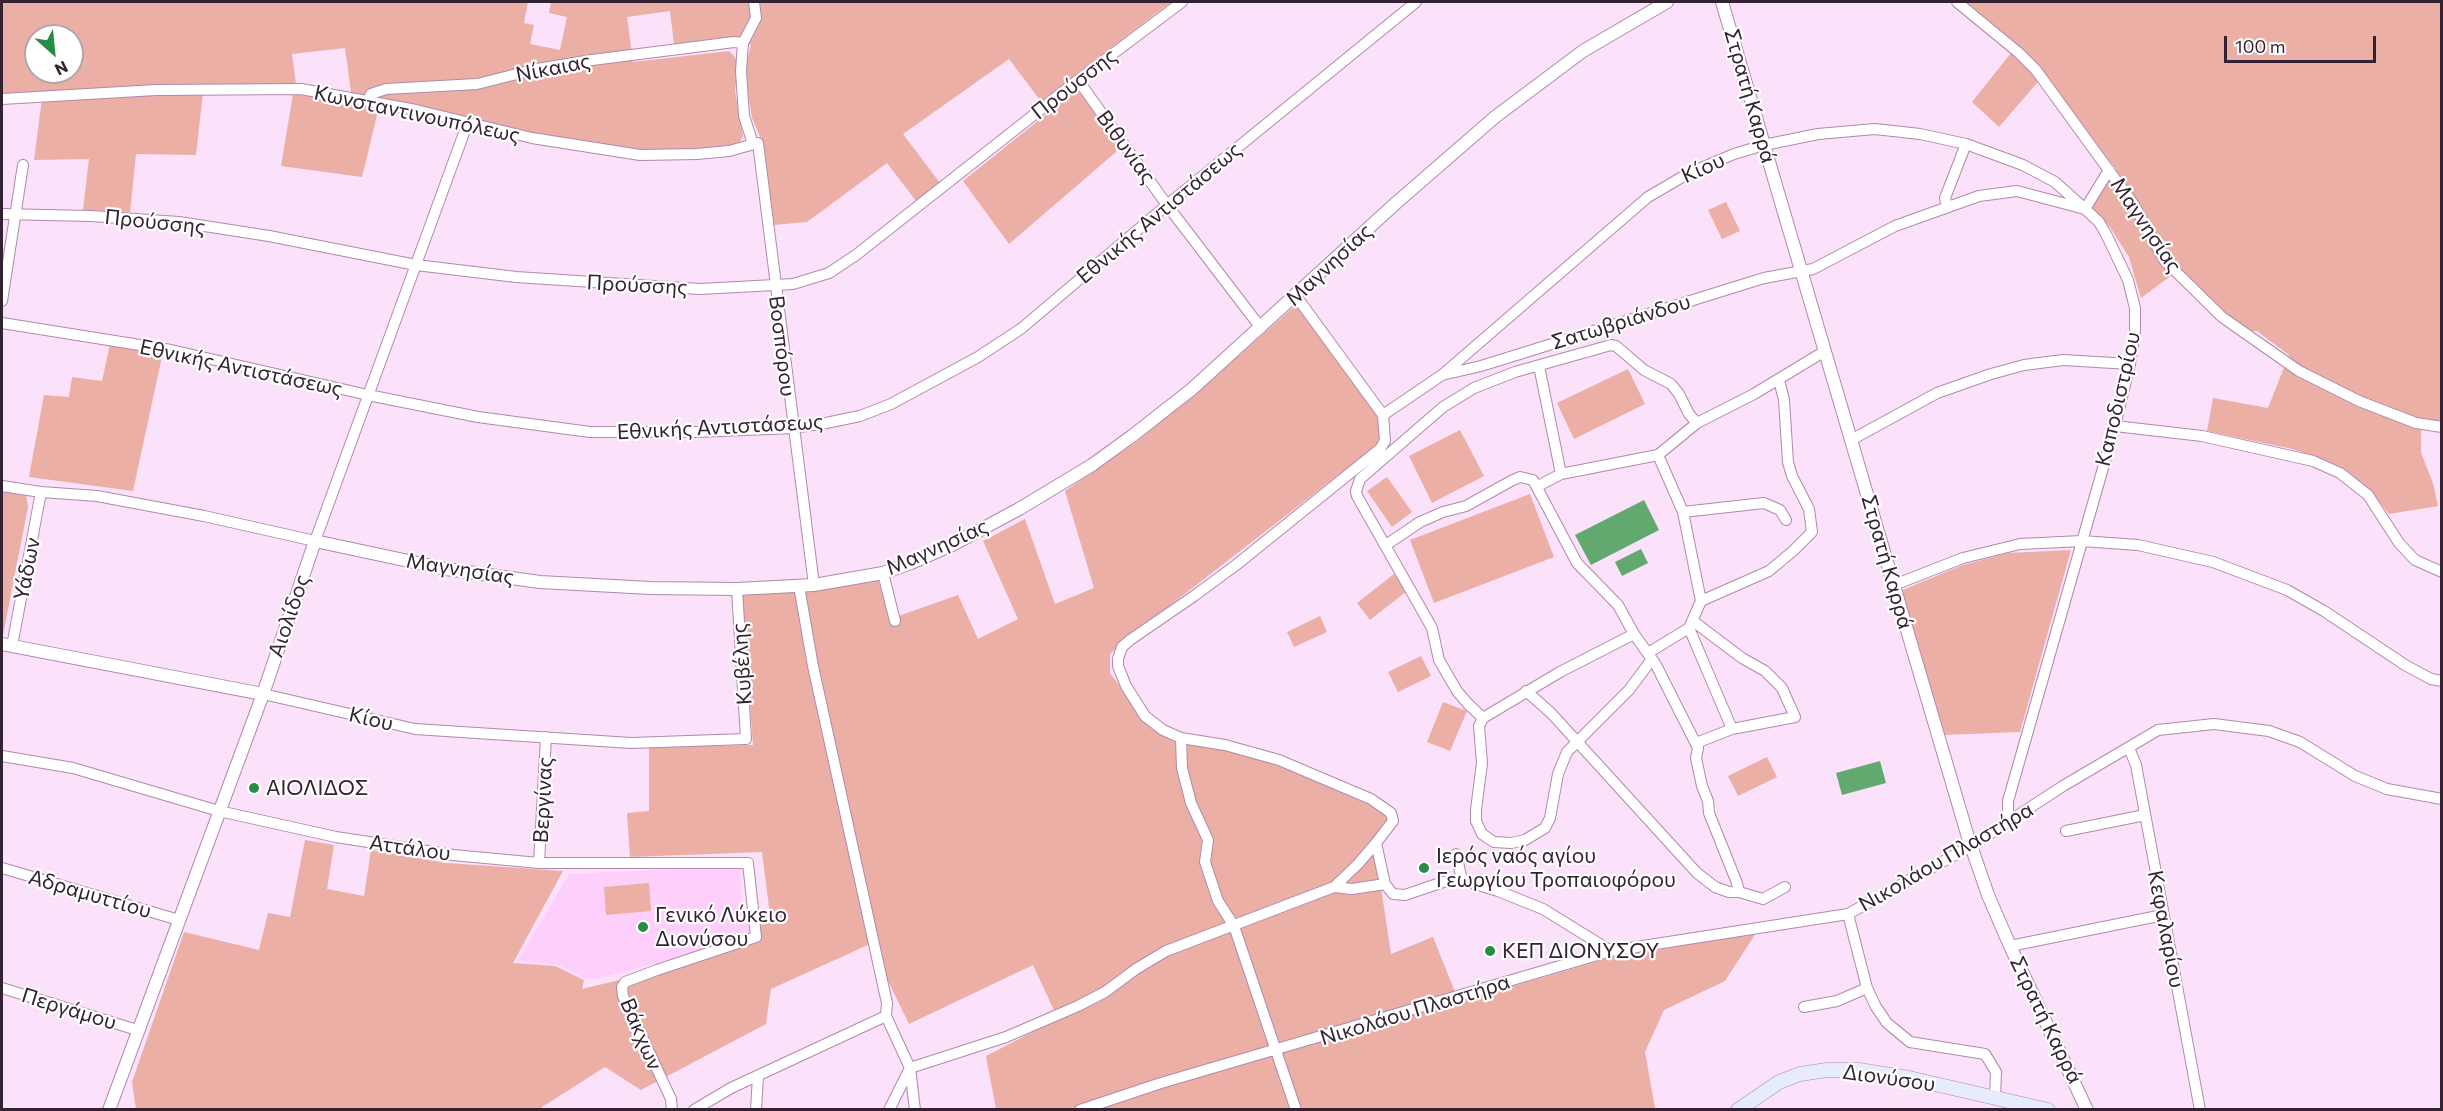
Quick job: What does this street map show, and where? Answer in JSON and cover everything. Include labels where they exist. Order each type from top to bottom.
[{"type":"main road","name":"Διονύσου","points":[[1738,1110],[1779,1082],[1800,1074],[1827,1070],[1882,1073],[2048,1110]]},
{"type":"street","points":[[743,43],[756,18],[754,2]]},
{"type":"street","name":"Προύσσης","points":[[2,214],[91,216],[179,222],[269,236],[416,265],[516,277],[700,289],[775,286],[818,278],[838,267],[1182,2]]},
{"type":"street","name":"Εθνικής Αντιστάσεως","points":[[2,323],[171,350],[368,395],[478,417],[590,432],[696,432],[793,428],[860,416],[920,389],[978,357],[1022,328],[1167,205],[1416,2]]},
{"type":"street","name":"Μαγνησίας","points":[[2,486],[41,492],[97,496],[204,516],[446,569],[540,582],[650,588],[737,589],[814,585],[883,573],[954,544],[1092,465],[1171,406],[1495,117],[1583,51],[1667,2]]},
{"type":"street","name":"Στρατή Καρρά","points":[[1722,2],[1971,846],[1988,895],[2010,946],[2087,1110]]},
{"type":"street","name":"Μαγνησίας","points":[[1957,2],[2031,65],[2134,205],[2172,269],[2238,329],[2299,371],[2359,401],[2416,423],[2442,427]]},
{"type":"street","name":"Νίκαιας","points":[[368,100],[371,94],[386,89],[477,84],[537,69],[592,60],[734,42],[743,43]]},
{"type":"street","name":"Βοσπόρου","points":[[743,43],[741,94],[744,116],[755,144],[814,585]]},
{"type":"street","name":"Βιθυνίας","points":[[1078,80],[1167,205],[1261,328]]},
{"type":"street","name":"Κωνσταντινουπόλεως","points":[[2,99],[225,88],[301,89],[368,100],[532,138],[640,155],[697,154],[755,144]]},
{"type":"street","name":"Αιολίδος","points":[[109,1110],[263,694],[315,541],[468,122]]},
{"type":"street","name":"Κίου","points":[[1383,415],[1442,375],[1648,197],[1669,183],[1709,164],[1764,145],[1818,134],[1875,129],[1920,134],[1966,144],[2035,170],[2062,188],[2085,209]]},
{"type":"street","points":[[1947,207],[1945,198],[1966,144]]},
{"type":"street","points":[[2,301],[23,165]]},
{"type":"street","points":[[1801,271],[1821,266],[1884,231],[1947,207],[1991,194],[2017,191],[2085,209],[2109,170]]},
{"type":"street","name":"Καποδιστρίου","points":[[2012,819],[2008,812],[2008,801],[2115,426],[2130,364],[2135,331],[2133,295],[2121,263],[2099,222],[2085,209]]},
{"type":"street","name":"Σατωβριάνδου","points":[[1442,375],[1481,366],[1764,278],[1801,271]]},
{"type":"street","points":[[889,1110],[910,1068],[984,1045],[1052,1017],[1105,992],[1166,951],[1334,887],[1358,864],[1392,824],[1394,818],[1391,813],[1371,799],[1279,760],[1225,745],[1181,738],[1163,730],[1145,716],[1138,707],[1118,666],[1118,655],[1122,647],[1138,633],[1236,565],[1380,449],[1385,441],[1383,415],[1296,296]]},
{"type":"street","points":[[1483,718],[1468,704],[1448,678],[1439,660],[1432,628],[1358,496],[1356,491],[1360,479],[1443,407],[1488,382],[1611,345],[1616,346],[1644,370],[1671,384],[1697,423]]},
{"type":"street","points":[[1538,486],[1561,474],[1658,455],[1697,423],[1779,380],[1825,351]]},
{"type":"street","points":[[1851,440],[1937,393],[1962,382],[2024,365],[2063,360],[2130,364]]},
{"type":"street","points":[[1539,366],[1561,474]]},
{"type":"street","points":[[1701,601],[1769,571],[1812,532],[1809,510],[1792,476],[1788,462],[1784,400],[1779,380]]},
{"type":"street","points":[[2115,426],[2202,436],[2313,461],[2340,473],[2368,495],[2399,543],[2415,560],[2442,572]]},
{"type":"street","points":[[1634,634],[1526,691],[1483,718],[1479,726],[1482,763],[1476,821],[1482,834],[1494,842],[1511,843],[1525,840],[1545,828],[1550,818],[1558,774],[1567,752],[1629,690],[1650,656],[1691,625],[1701,601],[1683,512],[1658,455]]},
{"type":"street","points":[[1386,545],[1420,522],[1443,512],[1466,506],[1510,481],[1520,477],[1533,480],[1577,563],[1618,605],[1634,634],[1650,656],[1696,743],[1698,748],[1696,758],[1709,813],[1739,892]]},
{"type":"street","name":"Υάδων","points":[[7,645],[41,492]]},
{"type":"street","points":[[1683,512],[1764,503],[1780,510],[1786,520]]},
{"type":"street","points":[[1894,585],[1990,550],[2020,544],[2082,541],[2138,545],[2213,562],[2287,590],[2324,611],[2405,665],[2431,679],[2442,681]]},
{"type":"street","points":[[883,573],[895,621]]},
{"type":"street","points":[[799,586],[813,666],[887,1003],[886,1016],[910,1068],[915,1110]]},
{"type":"street","name":"Κυβέλης","points":[[737,589],[746,739]]},
{"type":"street","points":[[1691,625],[1766,671],[1782,688],[1795,717],[1732,729],[1696,743]]},
{"type":"street","points":[[1691,625],[1732,729]]},
{"type":"street","name":"Κίου","points":[[7,645],[263,694],[415,729],[631,743],[746,739]]},
{"type":"street","points":[[1526,691],[1551,713],[1697,873],[1715,887],[1762,899],[1785,887]]},
{"type":"street","name":"Νικολάου Πλαστήρα","points":[[1080,1110],[1161,1083],[1611,951],[1848,914],[1971,846],[2151,733],[2165,728],[2204,724],[2252,727],[2300,742],[2355,776],[2387,789],[2442,800]]},
{"type":"street","name":"Βεργίνας","points":[[539,863],[546,737]]},
{"type":"street","points":[[1181,738],[1182,768],[1191,803],[1208,840],[1205,862],[1218,901],[1234,926],[1296,1110]]},
{"type":"street","name":"Κεφαλαρίου","points":[[2129,748],[2136,765],[2200,1110]]},
{"type":"street","name":"Αττάλου","points":[[2,756],[73,768],[219,811],[336,837],[453,855],[539,863],[748,862],[757,935],[752,940]]},
{"type":"street","points":[[2066,831],[2145,815]]},
{"type":"street","points":[[1376,843],[1385,884],[1394,894],[1399,896],[1443,882],[1462,880],[1543,909],[1611,951]]},
{"type":"street","points":[[1456,854],[1462,880]]},
{"type":"street","name":"Αδραμυττίου","points":[[2,868],[179,920]]},
{"type":"street","points":[[1334,887],[1352,889],[1385,884]]},
{"type":"street","points":[[1848,914],[1868,988],[1876,1007],[1887,1023],[1910,1042],[1985,1054],[1995,1072],[1995,1097]]},
{"type":"street","points":[[2010,946],[2163,915]]},
{"type":"street","name":"Βάκχων","points":[[672,1110],[671,1099],[623,996],[622,987],[625,982],[657,970],[752,940]]},
{"type":"street","name":"Περγάμου","points":[[2,988],[137,1030]]},
{"type":"street","points":[[1804,1006],[1833,1003],[1868,988]]},
{"type":"street","points":[[694,1110],[758,1076],[886,1016]]},
{"type":"street","points":[[756,1110],[758,1076]]},
{"type":"shaded area","points":[[2,2],[528,2],[524,23],[534,25],[530,44],[560,50],[567,17],[549,13],[551,2],[1171,2],[1071,78],[1116,145],[1116,152],[1009,244],[963,181],[1049,112],[1009,59],[903,134],[940,183],[916,201],[887,163],[807,222],[773,225],[761,139],[752,118],[748,92],[746,65],[751,45],[736,39],[720,38],[674,44],[670,11],[627,17],[633,62],[729,51],[735,57],[738,65],[735,91],[743,136],[739,144],[665,152],[616,148],[379,107],[362,177],[281,166],[293,94],[348,101],[351,92],[345,48],[292,54],[296,84],[204,84],[196,155],[136,154],[130,212],[83,210],[89,159],[34,160],[43,91],[2,94]]},
{"type":"shaded area","points":[[1961,2],[2441,2],[2442,420],[2422,420],[2421,431],[2421,453],[2433,483],[2438,506],[2389,514],[2371,491],[2321,459],[2292,449],[2207,431],[2213,398],[2268,408],[2289,355],[2257,331],[2245,331],[2180,269],[2141,298],[2129,257],[2110,227],[2092,207],[2116,169],[2043,76],[1999,127],[1972,102],[2015,48]]},
{"type":"shaded area","points":[[1726,202],[1740,231],[1722,239],[1708,210]]},
{"type":"shaded area","points":[[1297,304],[1375,410],[1381,427],[1382,441],[1124,641],[1110,654],[1110,673],[1150,727],[1171,740],[1254,755],[1312,776],[1382,809],[1391,819],[1374,841],[1391,954],[1433,937],[1459,1002],[1609,958],[1756,933],[1725,981],[1664,1010],[1645,1052],[1655,1108],[1658,1109],[996,1109],[986,1056],[1058,1019],[1033,965],[909,1024],[870,944],[771,989],[766,1024],[641,1090],[605,1067],[542,1109],[136,1109],[132,1082],[184,932],[259,950],[268,913],[290,917],[305,840],[334,845],[327,889],[364,896],[371,850],[447,863],[563,871],[513,963],[555,966],[584,980],[582,989],[636,976],[753,937],[751,920],[770,915],[762,852],[630,857],[627,813],[649,811],[649,747],[753,745],[742,594],[878,580],[890,619],[958,595],[978,639],[1018,619],[983,541],[1025,519],[1055,604],[1094,588],[1065,491],[1135,443],[1207,384]]},
{"type":"shaded area","points":[[110,344],[163,352],[133,491],[29,477],[44,395],[69,397],[72,377],[102,381]]},
{"type":"shaded area","points":[[1628,369],[1645,404],[1574,439],[1557,403]]},
{"type":"shaded area","points":[[1460,430],[1484,476],[1432,503],[1409,456]]},
{"type":"shaded area","points":[[1387,477],[1412,512],[1392,527],[1367,491]]},
{"type":"shaded area","points":[[2,490],[26,495],[28,507],[3,635]]},
{"type":"shaded area","points":[[1530,494],[1554,557],[1434,603],[1410,540]]},
{"type":"shaded area","points":[[1644,500],[1659,530],[1591,565],[1575,535]]},
{"type":"shaded area","points":[[1641,549],[1648,563],[1622,576],[1615,562]]},
{"type":"shaded area","points":[[2071,550],[2020,732],[1944,735],[1900,591],[1963,565],[2008,553]]},
{"type":"shaded area","points":[[1394,574],[1407,591],[1370,620],[1357,603]]},
{"type":"shaded area","points":[[1320,616],[1327,632],[1294,647],[1287,632]]},
{"type":"shaded area","points":[[1421,656],[1431,676],[1398,692],[1388,672]]},
{"type":"shaded area","points":[[1443,702],[1467,711],[1450,751],[1427,742]]},
{"type":"shaded area","points":[[1767,757],[1777,777],[1738,796],[1728,776]]},
{"type":"shaded area","points":[[1880,761],[1886,783],[1842,795],[1836,773]]},
{"type":"shaded area","name":"Γενικό Λύκειο Διονύσου","points":[[740,866],[743,918],[750,918],[749,937],[594,980],[556,964],[517,961],[569,874]]},
{"type":"shaded area","points":[[649,883],[651,911],[606,915],[604,887]]},
{"type":"place","name":"ΑΙΟΛΙΔΟΣ","points":[[254,788]]},
{"type":"place","name":"Ιερός ναός αγίου Γεωργίου Τροπαιοφόρου","points":[[1424,868]]},
{"type":"place","name":"Γενικό Λύκειο Διονύσου","points":[[643,927]]},
{"type":"place","name":"ΚΕΠ ΔΙΟΝΥΣΟΥ","points":[[1490,951]]}]
